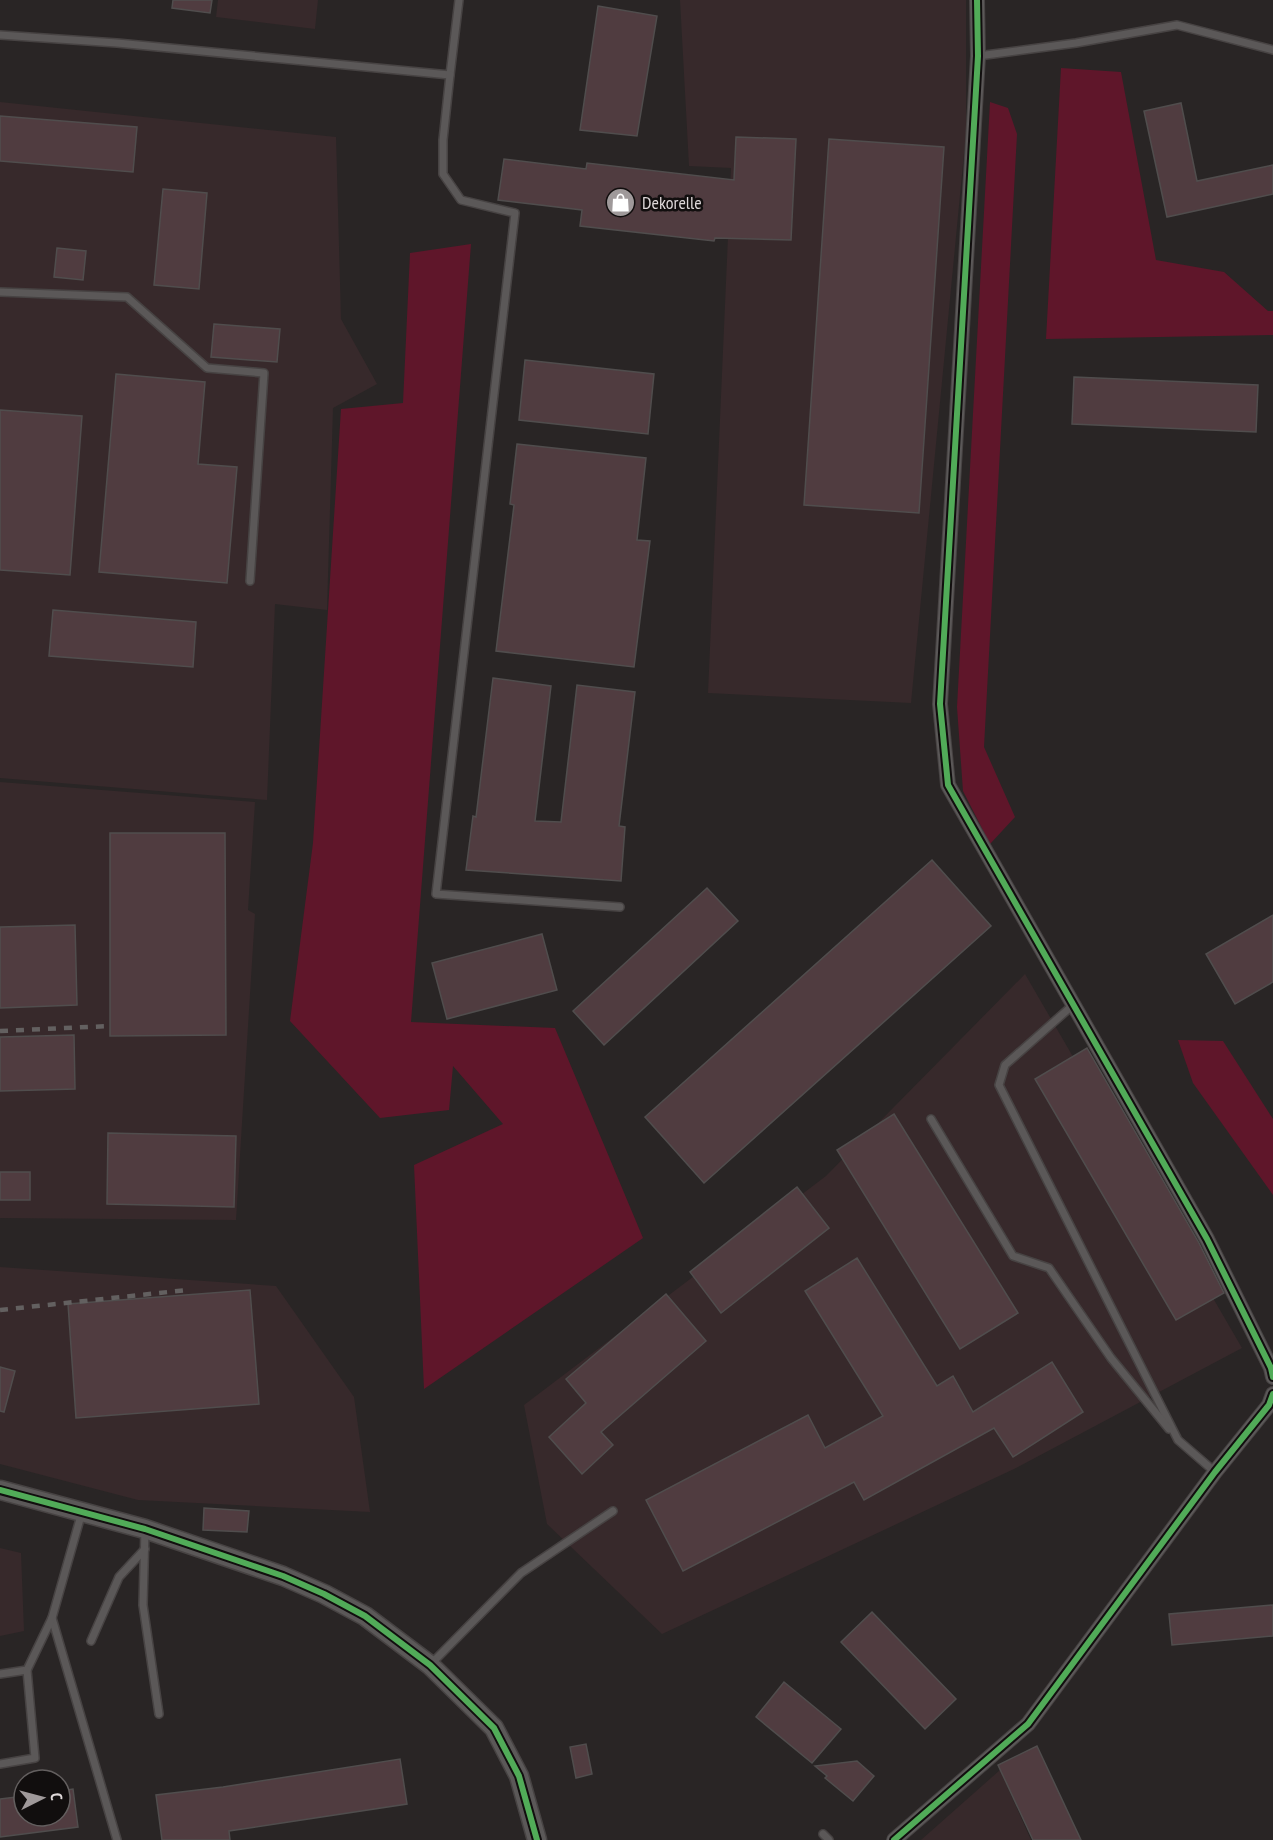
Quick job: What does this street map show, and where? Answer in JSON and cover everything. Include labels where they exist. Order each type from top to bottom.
[{"type":"street","points":[[977,0],[978,56],[940,704],[948,785],[1207,1239],[1271,1368],[1273,1377]]},
{"type":"street","points":[[894,1840],[1028,1724],[1215,1473],[1269,1405],[1273,1394]]},
{"type":"street","points":[[0,1490],[145,1530],[283,1576],[365,1616],[430,1665],[494,1728],[519,1776],[537,1840]]},
{"type":"lane","points":[[459,0],[442,140],[443,174],[461,200],[515,213],[436,894],[620,907]]},
{"type":"lane","points":[[978,56],[1076,43],[1177,25],[1273,50]]},
{"type":"lane","points":[[0,35],[129,44],[450,75]]},
{"type":"lane","points":[[0,292],[127,297],[207,368],[264,373],[250,581]]},
{"type":"lane","points":[[1073,1005],[1005,1065],[999,1085],[1178,1440]]},
{"type":"lane","points":[[930,1119],[1013,1256],[1049,1268],[1111,1358],[1178,1440],[1215,1473]]},
{"type":"lane","points":[[430,1665],[521,1573],[613,1511]]},
{"type":"lane","points":[[0,1764],[35,1758],[27,1670],[51,1618],[82,1512]]},
{"type":"lane","points":[[145,1530],[143,1605],[159,1714]]},
{"type":"lane","points":[[91,1641],[119,1577],[145,1549]]},
{"type":"lane","points":[[51,1618],[117,1840]]},
{"type":"lane","points":[[0,1674],[27,1670]]},
{"type":"lane","points":[[823,1834],[829,1840]]},
{"type":"shaded area","points":[[218,0],[318,0],[315,29],[216,17]]},
{"type":"shaded area","points":[[680,0],[966,0],[966,133],[911,703],[708,693],[731,168],[689,166]]},
{"type":"shaded area","points":[[1061,68],[1121,72],[1156,260],[1224,272],[1268,311],[1273,311],[1273,335],[1046,339]]},
{"type":"shaded area","points":[[0,102],[336,137],[341,319],[377,384],[333,408],[327,610],[275,604],[267,800],[0,778]]},
{"type":"shaded area","points":[[990,102],[1008,108],[1017,134],[984,747],[1015,817],[990,844],[963,791],[957,707]]},
{"type":"shaded area","points":[[471,244],[411,1022],[555,1028],[643,1238],[424,1389],[414,1165],[503,1124],[453,1066],[449,1110],[380,1118],[290,1021],[313,843],[341,409],[403,403],[410,253]]},
{"type":"shaded area","points":[[0,782],[255,802],[248,910],[255,914],[236,1220],[0,1218]]},
{"type":"shaded area","points":[[1025,974],[1242,1348],[1014,1469],[662,1634],[547,1524],[524,1405],[826,1176]]},
{"type":"shaded area","points":[[1178,1040],[1223,1041],[1273,1119],[1273,1195],[1193,1083]]},
{"type":"shaded area","points":[[0,1267],[276,1286],[354,1397],[370,1512],[138,1500],[0,1464]]},
{"type":"shaded area","points":[[0,1548],[21,1553],[24,1631],[0,1636]]},
{"type":"shaded area","points":[[1000,1770],[1031,1840],[921,1840]]},
{"type":"building","points":[[173,0],[212,0],[210,13],[172,8]]},
{"type":"building","points":[[598,6],[657,16],[637,136],[580,130]]},
{"type":"building","points":[[1181,103],[1197,181],[1273,165],[1273,194],[1167,217],[1144,111]]},
{"type":"building","points":[[0,116],[137,127],[133,172],[0,161]]},
{"type":"building","points":[[736,137],[796,139],[791,240],[715,238],[714,241],[580,226],[582,210],[498,200],[504,159],[586,169],[587,163],[734,180]]},
{"type":"building","points":[[829,139],[944,147],[919,513],[804,505]]},
{"type":"building","points":[[163,189],[207,193],[199,289],[154,285]]},
{"type":"building","points":[[57,248],[86,251],[83,280],[54,277]]},
{"type":"building","points":[[214,324],[280,329],[277,362],[211,357]]},
{"type":"building","points":[[525,360],[654,374],[648,434],[519,420]]},
{"type":"building","points":[[116,374],[205,382],[198,464],[237,467],[227,583],[99,572]]},
{"type":"building","points":[[1074,377],[1258,385],[1256,432],[1072,424]]},
{"type":"building","points":[[0,410],[82,416],[70,575],[0,570]]},
{"type":"building","points":[[517,444],[646,458],[637,540],[650,541],[634,667],[496,651],[514,505],[510,504]]},
{"type":"building","points":[[53,610],[196,622],[193,667],[49,656]]},
{"type":"building","points":[[493,678],[551,686],[535,821],[561,822],[577,685],[635,692],[619,826],[625,827],[621,881],[466,870],[473,816],[476,817]]},
{"type":"building","points":[[110,833],[225,833],[226,1035],[110,1036]]},
{"type":"building","points":[[932,860],[991,926],[704,1183],[645,1117]]},
{"type":"building","points":[[707,888],[738,921],[604,1045],[573,1011]]},
{"type":"building","points":[[1273,915],[1273,982],[1235,1004],[1206,954]]},
{"type":"building","points":[[75,925],[77,1005],[0,1008],[0,927]]},
{"type":"building","points":[[542,934],[557,990],[447,1019],[432,963]]},
{"type":"building","points":[[74,1035],[75,1089],[0,1091],[0,1037]]},
{"type":"building","points":[[1087,1048],[1199,1243],[1224,1293],[1176,1320],[1035,1079]]},
{"type":"building","points":[[894,1114],[1018,1313],[960,1349],[837,1150]]},
{"type":"building","points":[[108,1133],[236,1136],[234,1207],[107,1204]]},
{"type":"building","points":[[0,1172],[30,1172],[30,1200],[0,1200]]},
{"type":"building","points":[[797,1187],[829,1228],[721,1313],[690,1272]]},
{"type":"building","points":[[857,1258],[937,1386],[953,1376],[973,1412],[1052,1362],[1083,1412],[1013,1457],[994,1428],[864,1500],[854,1482],[683,1571],[646,1500],[808,1415],[825,1448],[883,1416],[805,1291]]},
{"type":"building","points":[[250,1290],[259,1404],[76,1418],[68,1304]]},
{"type":"building","points":[[666,1294],[706,1341],[601,1432],[613,1445],[582,1474],[549,1437],[586,1403],[566,1379]]},
{"type":"building","points":[[0,1367],[15,1371],[4,1412],[0,1411]]},
{"type":"building","points":[[204,1508],[249,1511],[247,1532],[203,1530]]},
{"type":"building","points":[[1273,1605],[1273,1636],[1172,1645],[1169,1614]]},
{"type":"building","points":[[872,1612],[956,1699],[925,1729],[841,1642]]},
{"type":"building","points":[[784,1682],[841,1729],[812,1763],[756,1717]]},
{"type":"building","points":[[586,1744],[592,1774],[576,1778],[570,1747]]},
{"type":"building","points":[[1037,1746],[1081,1840],[1033,1840],[998,1765]]},
{"type":"building","points":[[400,1759],[407,1804],[229,1831],[230,1840],[162,1840],[156,1795],[223,1787]]},
{"type":"building","points":[[857,1761],[874,1776],[853,1801],[825,1778],[827,1776],[815,1766]]},
{"type":"building","points":[[72,1789],[78,1827],[72,1828]]},
{"type":"building","points":[[12,1798],[12,1828],[70,1828],[0,1837],[0,1799]]},
{"type":"railway","points":[[0,1031],[110,1026]]},
{"type":"railway","points":[[0,1310],[187,1290]]},
{"type":"cycle path","points":[[977,0],[978,56],[940,704],[948,785],[1207,1239],[1271,1368],[1273,1377]]},
{"type":"cycle path","points":[[894,1840],[1028,1724],[1215,1472],[1269,1405],[1273,1394]]},
{"type":"cycle path","points":[[0,1490],[145,1529],[283,1576],[365,1616],[430,1665],[494,1728],[519,1776],[537,1840]]},
{"type":"place","name":"Dekorelle","points":[[621,202]]}]
